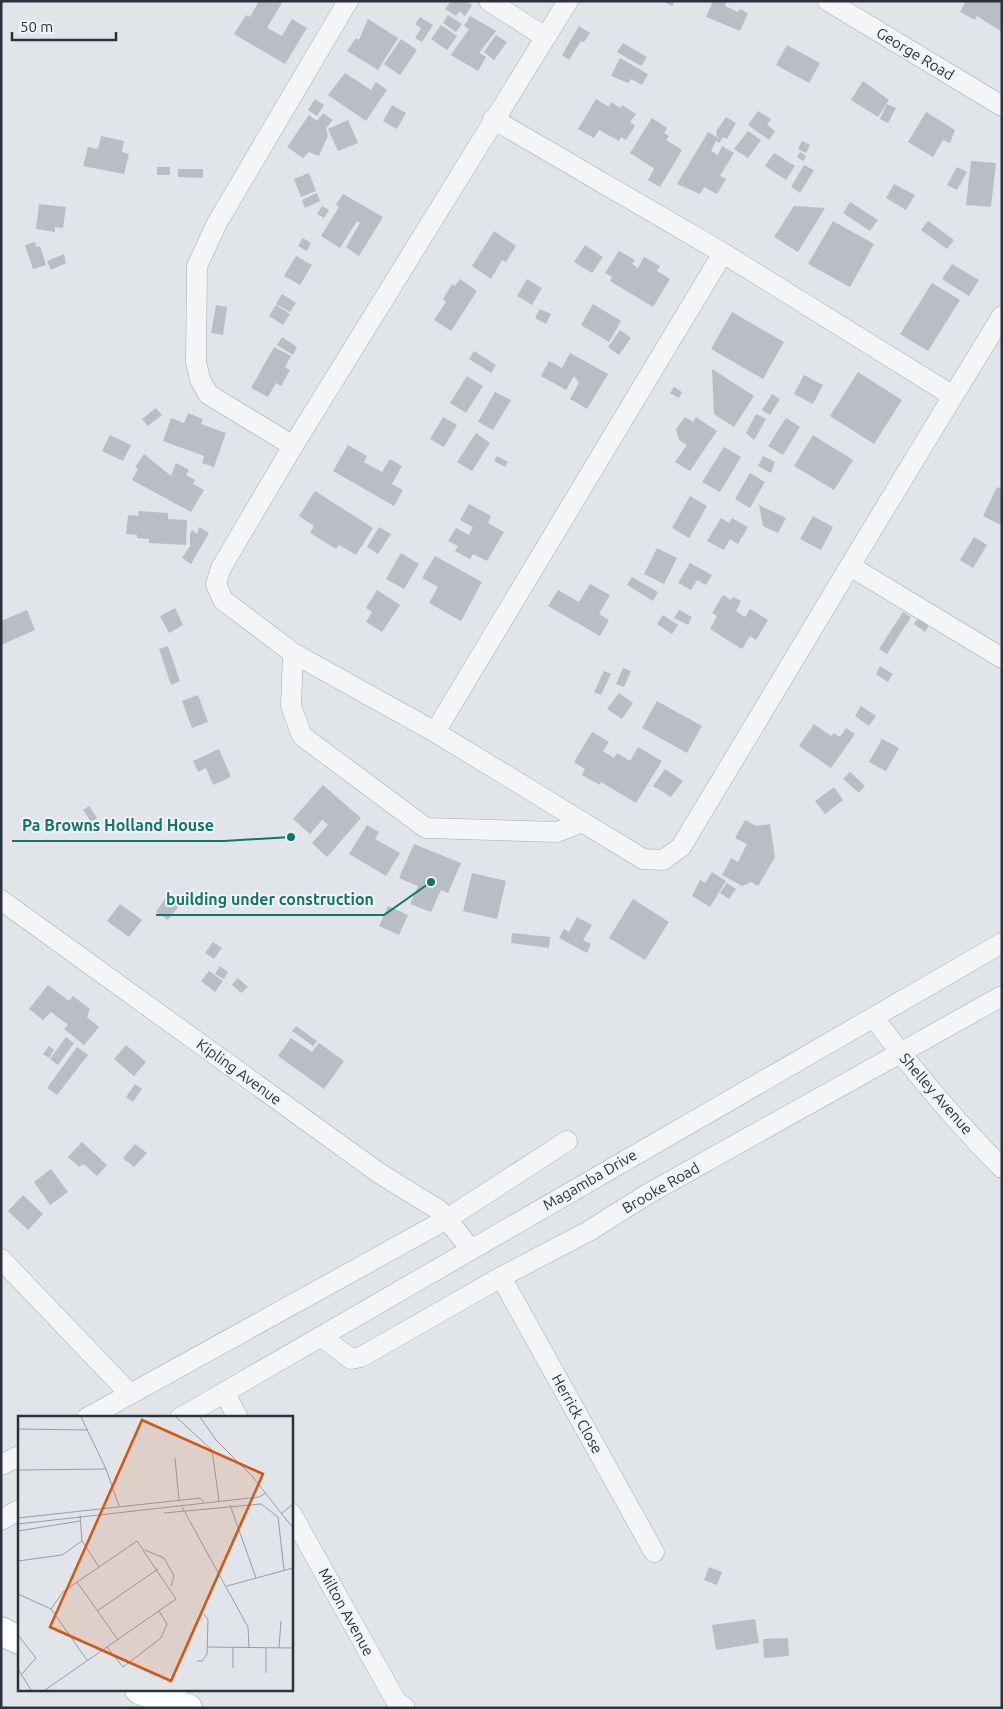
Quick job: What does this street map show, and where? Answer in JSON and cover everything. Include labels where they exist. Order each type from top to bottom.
[{"type":"highway","points":[[1,1631],[18,1640]]},
{"type":"highway","points":[[144,1692],[188,1708]]},
{"type":"street","points":[[293,446],[208,394],[200,379],[196,362],[197,266],[217,223],[348,1]]},
{"type":"street","points":[[489,1],[545,37]]},
{"type":"street","points":[[568,1],[293,446],[221,568],[216,584],[223,600],[293,654],[435,732],[643,859],[663,860],[681,847],[1002,316]]},
{"type":"street","name":"George Road","points":[[828,1],[1002,106]]},
{"type":"street","points":[[494,119],[724,253],[953,396]]},
{"type":"street","points":[[435,732],[724,253]]},
{"type":"street","points":[[850,566],[1002,658]]},
{"type":"street","points":[[293,654],[291,706],[302,736],[426,828],[557,832],[583,822]]},
{"type":"street","name":"Kipling Avenue","points":[[1,900],[379,1173],[439,1210],[471,1248]]},
{"type":"street","name":"Magamba Drive","points":[[183,1416],[322,1337],[471,1248],[1002,943]]},
{"type":"street","name":"Brooke Road","points":[[322,1337],[351,1359],[360,1357],[501,1277],[588,1231],[646,1195],[1002,996]]},
{"type":"street","name":"Shelley Avenue","points":[[874,1018],[900,1054],[978,1144],[1002,1168]]},
{"type":"street","points":[[92,1416],[447,1219],[567,1141]]},
{"type":"street","points":[[1,1259],[130,1394]]},
{"type":"street","name":"Herrick Close","points":[[501,1277],[654,1552]]},
{"type":"street","points":[[224,1392],[237,1416]]},
{"type":"street","points":[[1,1465],[18,1456]]},
{"type":"street","points":[[1,1520],[18,1511]]},
{"type":"street","name":"Milton Avenue","points":[[292,1516],[396,1701],[404,1708]]},
{"type":"building","points":[[259,1],[283,1],[267,28],[282,36],[292,19],[307,28],[285,64],[234,34],[246,15],[250,17]]},
{"type":"building","points":[[451,1],[466,1],[472,5],[465,16],[459,11],[456,16],[445,9]]},
{"type":"building","points":[[663,1],[675,1],[672,6]]},
{"type":"building","points":[[713,1],[727,1],[725,6],[738,12],[740,9],[748,13],[740,31],[706,17]]},
{"type":"building","points":[[966,1],[1002,1],[1002,32],[977,16],[975,20],[960,12]]},
{"type":"building","points":[[448,15],[462,24],[456,32],[443,23]]},
{"type":"building","points":[[470,16],[496,31],[479,53],[486,57],[478,71],[451,55],[469,29],[464,26]]},
{"type":"building","points":[[420,17],[433,25],[422,42],[415,38],[421,28],[415,24]]},
{"type":"building","points":[[368,19],[398,38],[378,70],[347,51],[356,38],[359,40]]},
{"type":"building","points":[[441,25],[457,36],[447,50],[431,39]]},
{"type":"building","points":[[579,26],[590,33],[584,42],[581,41],[569,60],[562,55]]},
{"type":"building","points":[[496,35],[507,42],[494,60],[484,52]]},
{"type":"building","points":[[401,39],[417,50],[400,75],[384,64]]},
{"type":"building","points":[[623,43],[647,57],[641,66],[617,52]]},
{"type":"building","points":[[787,45],[820,63],[809,83],[776,65]]},
{"type":"building","points":[[620,58],[648,74],[642,85],[631,79],[628,83],[611,76]]},
{"type":"building","points":[[345,73],[371,90],[376,82],[387,90],[366,121],[328,95]]},
{"type":"building","points":[[863,81],[889,100],[878,117],[851,100]]},
{"type":"building","points":[[315,99],[324,105],[317,116],[308,110]]},
{"type":"building","points":[[596,99],[609,107],[611,102],[620,108],[622,105],[636,114],[630,122],[635,126],[626,140],[621,137],[619,141],[599,130],[594,138],[578,129]]},
{"type":"building","points":[[887,104],[896,108],[888,123],[880,119]]},
{"type":"building","points":[[392,105],[406,113],[397,129],[383,121]]},
{"type":"building","points":[[758,111],[771,119],[767,125],[775,131],[769,140],[748,125]]},
{"type":"building","points":[[926,112],[955,130],[950,143],[943,140],[933,157],[908,142]]},
{"type":"building","points":[[323,113],[333,120],[326,128],[328,136],[319,156],[309,152],[303,158],[287,147],[309,115],[317,121]]},
{"type":"building","points":[[726,117],[736,123],[727,139],[723,137],[719,143],[716,141],[711,151],[718,155],[722,146],[734,153],[720,176],[726,179],[717,194],[704,187],[700,194],[677,184],[708,132],[720,139],[716,135],[717,130]]},
{"type":"building","points":[[652,118],[667,128],[664,133],[669,136],[666,140],[682,150],[660,187],[648,180],[654,169],[630,153]]},
{"type":"building","points":[[348,120],[358,143],[338,151],[328,129]]},
{"type":"building","points":[[748,131],[761,140],[748,158],[734,149]]},
{"type":"building","points":[[101,136],[124,141],[122,152],[129,154],[124,174],[83,166],[88,147],[98,149]]},
{"type":"building","points":[[802,141],[810,145],[806,153],[798,149]]},
{"type":"building","points":[[800,152],[806,156],[803,161],[797,157]]},
{"type":"building","points":[[774,153],[795,166],[786,180],[765,166]]},
{"type":"building","points":[[971,161],[996,163],[991,207],[966,205]]},
{"type":"building","points":[[804,165],[814,170],[800,193],[791,187]]},
{"type":"building","points":[[157,167],[170,167],[170,175],[157,175]]},
{"type":"building","points":[[957,167],[967,172],[957,190],[947,185]]},
{"type":"building","points":[[178,169],[203,169],[203,178],[178,177]]},
{"type":"building","points":[[309,173],[316,191],[301,197],[294,179]]},
{"type":"building","points":[[894,184],[915,195],[906,210],[886,198]]},
{"type":"building","points":[[317,193],[320,201],[305,208],[302,200]]},
{"type":"building","points":[[343,194],[383,217],[359,256],[346,247],[360,223],[357,221],[340,248],[321,236],[339,207],[336,205]]},
{"type":"building","points":[[850,202],[878,220],[870,231],[843,213]]},
{"type":"building","points":[[39,204],[66,207],[63,228],[55,227],[55,232],[36,229]]},
{"type":"building","points":[[322,206],[329,210],[324,218],[317,214]]},
{"type":"building","points":[[794,206],[825,208],[798,252],[774,237]]},
{"type":"building","points":[[833,221],[874,244],[850,287],[808,264]]},
{"type":"building","points":[[928,221],[954,240],[947,249],[921,230]]},
{"type":"building","points":[[494,231],[516,246],[506,262],[502,260],[491,279],[472,266]]},
{"type":"building","points":[[303,238],[311,243],[307,251],[298,246]]},
{"type":"building","points":[[35,242],[36,247],[40,246],[46,265],[33,269],[25,245]]},
{"type":"building","points":[[585,245],[603,257],[592,273],[574,262]]},
{"type":"building","points":[[619,251],[635,260],[632,264],[638,268],[644,257],[660,266],[657,271],[670,279],[653,307],[610,281],[612,277],[605,273]]},
{"type":"building","points":[[64,254],[66,263],[51,270],[47,261]]},
{"type":"building","points":[[296,256],[312,265],[300,285],[284,276]]},
{"type":"building","points":[[952,264],[979,280],[969,296],[942,279]]},
{"type":"building","points":[[460,279],[477,291],[451,331],[434,320],[446,302],[443,299],[452,284],[455,286]]},
{"type":"building","points":[[527,279],[542,288],[532,305],[517,296]]},
{"type":"building","points":[[932,283],[960,300],[928,351],[900,334]]},
{"type":"building","points":[[282,294],[296,303],[290,312],[276,304]]},
{"type":"building","points":[[593,304],[621,321],[609,342],[581,325]]},
{"type":"building","points":[[216,305],[227,307],[223,335],[211,333]]},
{"type":"building","points":[[276,305],[290,314],[283,325],[269,316]]},
{"type":"building","points":[[540,309],[551,314],[546,324],[535,318]]},
{"type":"building","points":[[732,312],[784,342],[763,379],[711,349]]},
{"type":"building","points":[[620,330],[631,338],[619,355],[608,347]]},
{"type":"building","points":[[282,337],[297,347],[293,355],[277,345]]},
{"type":"building","points":[[274,347],[291,356],[285,367],[290,370],[281,386],[276,383],[268,397],[251,388]]},
{"type":"building","points":[[474,351],[496,365],[491,373],[469,359]]},
{"type":"building","points":[[570,353],[608,374],[587,409],[570,399],[579,383],[574,376],[566,390],[541,376],[549,361],[562,368]]},
{"type":"building","points":[[712,369],[754,396],[734,427],[714,414]]},
{"type":"building","points":[[858,372],[902,400],[874,444],[830,416]]},
{"type":"building","points":[[804,375],[823,385],[813,404],[794,394]]},
{"type":"building","points":[[467,376],[483,386],[466,413],[450,403]]},
{"type":"building","points":[[674,387],[682,392],[679,398],[670,393]]},
{"type":"building","points":[[495,392],[511,400],[493,430],[478,422]]},
{"type":"building","points":[[772,394],[780,399],[770,415],[762,410]]},
{"type":"building","points":[[156,408],[162,415],[148,426],[142,419]]},
{"type":"building","points":[[188,413],[203,419],[201,424],[226,433],[214,467],[202,463],[204,456],[163,441],[171,418],[184,423]]},
{"type":"building","points":[[756,414],[766,419],[754,440],[746,433]]},
{"type":"building","points":[[443,417],[457,425],[444,447],[430,439]]},
{"type":"building","points":[[685,417],[693,422],[696,417],[717,431],[690,471],[675,462],[687,445],[679,440],[676,429]]},
{"type":"building","points":[[786,418],[800,427],[783,455],[768,446]]},
{"type":"building","points":[[476,433],[490,443],[472,471],[457,462]]},
{"type":"building","points":[[110,435],[131,445],[123,461],[102,451]]},
{"type":"building","points":[[813,435],[853,460],[834,490],[794,466]]},
{"type":"building","points":[[348,445],[367,456],[364,462],[382,472],[390,459],[402,466],[392,484],[403,490],[394,506],[333,471]]},
{"type":"building","points":[[724,447],[741,457],[720,492],[702,482]]},
{"type":"building","points":[[144,454],[171,476],[176,463],[189,470],[186,475],[195,480],[193,484],[204,490],[191,512],[132,480],[138,469],[135,467]]},
{"type":"building","points":[[497,456],[508,462],[505,467],[494,461]]},
{"type":"building","points":[[763,456],[775,462],[771,473],[758,466]]},
{"type":"building","points":[[750,473],[765,482],[750,508],[735,499]]},
{"type":"building","points":[[997,487],[1002,489],[1001,525],[983,516]]},
{"type":"building","points":[[315,491],[373,528],[356,555],[339,545],[336,549],[310,533],[314,526],[299,516]]},
{"type":"building","points":[[690,496],[707,506],[689,538],[672,528]]},
{"type":"building","points":[[469,504],[491,516],[488,523],[504,532],[487,561],[473,554],[470,559],[455,551],[458,546],[448,541],[456,528],[469,535],[473,527],[460,520]]},
{"type":"building","points":[[759,505],[786,518],[778,533],[763,526]]},
{"type":"building","points":[[139,511],[168,513],[168,519],[187,520],[186,545],[149,543],[149,539],[137,538],[137,535],[126,534],[128,515],[138,516]]},
{"type":"building","points":[[813,516],[833,527],[821,550],[800,539]]},
{"type":"building","points":[[721,518],[729,523],[732,518],[748,527],[738,544],[730,539],[724,550],[707,541]]},
{"type":"building","points":[[199,527],[209,533],[191,564],[182,558],[190,546],[190,533],[192,530],[197,534]]},
{"type":"building","points":[[379,527],[391,534],[378,554],[367,547]]},
{"type":"building","points":[[974,537],[987,545],[973,568],[960,560]]},
{"type":"building","points":[[657,548],[677,558],[664,584],[644,574]]},
{"type":"building","points":[[401,553],[419,564],[404,589],[386,579]]},
{"type":"building","points":[[435,556],[482,582],[461,621],[429,603],[438,587],[422,578]]},
{"type":"building","points":[[690,563],[712,575],[706,585],[697,580],[691,590],[678,583]]},
{"type":"building","points":[[632,577],[658,592],[653,601],[627,585]]},
{"type":"building","points":[[590,584],[610,595],[599,614],[609,620],[600,636],[548,606],[558,590],[579,602]]},
{"type":"building","points":[[377,590],[400,605],[382,632],[366,622],[372,612],[366,608]]},
{"type":"building","points":[[723,595],[731,600],[733,597],[741,601],[736,611],[745,617],[750,609],[768,620],[756,640],[750,636],[742,649],[710,629],[717,616],[712,613]]},
{"type":"building","points":[[175,608],[183,625],[169,633],[160,616]]},
{"type":"building","points":[[27,610],[35,630],[1,645],[1,621]]},
{"type":"building","points":[[679,610],[692,617],[688,625],[674,618]]},
{"type":"building","points":[[903,612],[911,617],[887,654],[879,649]]},
{"type":"building","points":[[663,615],[678,625],[672,634],[657,624]]},
{"type":"building","points":[[918,618],[929,625],[925,632],[914,624]]},
{"type":"building","points":[[168,646],[180,681],[171,685],[159,649]]},
{"type":"building","points":[[880,666],[893,674],[888,682],[876,674]]},
{"type":"building","points":[[623,668],[631,671],[624,687],[616,684]]},
{"type":"building","points":[[604,671],[611,674],[601,695],[594,692]]},
{"type":"building","points":[[619,693],[633,703],[622,719],[607,709]]},
{"type":"building","points":[[198,695],[208,722],[192,728],[182,701]]},
{"type":"building","points":[[657,701],[702,726],[687,753],[642,728]]},
{"type":"building","points":[[861,706],[876,716],[869,726],[855,716]]},
{"type":"building","points":[[814,724],[831,736],[834,733],[840,737],[846,728],[855,734],[831,768],[799,746]]},
{"type":"building","points":[[592,732],[609,742],[603,751],[614,758],[617,753],[630,761],[638,747],[662,761],[636,803],[601,782],[600,785],[582,775],[585,769],[574,762]]},
{"type":"building","points":[[882,739],[899,748],[886,771],[869,762]]},
{"type":"building","points":[[219,749],[231,777],[213,785],[206,768],[198,772],[193,761]]},
{"type":"building","points":[[665,769],[683,781],[671,797],[653,786]]},
{"type":"building","points":[[850,772],[865,786],[859,793],[843,779]]},
{"type":"building","points":[[323,785],[361,818],[327,857],[312,843],[328,825],[322,820],[310,834],[293,819]]},
{"type":"building","points":[[834,787],[843,800],[825,814],[815,801]]},
{"type":"building","points":[[89,806],[97,818],[91,822],[83,810]]},
{"type":"building","points":[[745,820],[756,826],[770,824],[775,857],[758,886],[751,882],[742,886],[722,875],[731,858],[738,862],[747,844],[735,838]]},
{"type":"building","points":[[367,825],[379,832],[375,839],[400,853],[386,876],[349,854]]},
{"type":"building","points":[[414,844],[461,863],[448,893],[441,890],[431,912],[410,904],[418,886],[399,878]]},
{"type":"building","points":[[712,872],[726,881],[710,907],[692,896],[700,880],[705,883]]},
{"type":"building","points":[[472,873],[506,881],[497,919],[463,911]]},
{"type":"building","points":[[727,883],[736,889],[729,899],[720,893]]},
{"type":"building","points":[[166,897],[179,906],[168,920],[156,912]]},
{"type":"building","points":[[633,899],[669,922],[645,960],[609,938]]},
{"type":"building","points":[[120,904],[142,920],[129,937],[107,921]]},
{"type":"building","points":[[388,906],[408,915],[399,935],[379,926]]},
{"type":"building","points":[[577,917],[592,925],[583,940],[591,944],[587,953],[559,938],[564,929],[569,932]]},
{"type":"building","points":[[512,933],[550,937],[549,948],[511,943]]},
{"type":"building","points":[[213,942],[222,948],[214,959],[205,953]]},
{"type":"building","points":[[220,966],[228,972],[224,979],[215,974]]},
{"type":"building","points":[[209,971],[223,981],[215,992],[201,981]]},
{"type":"building","points":[[238,978],[248,987],[241,993],[232,985]]},
{"type":"building","points":[[48,985],[69,1001],[73,996],[90,1009],[87,1017],[99,1027],[84,1045],[64,1029],[68,1025],[51,1012],[43,1020],[29,1009]]},
{"type":"building","points":[[296,1026],[317,1041],[313,1046],[292,1031]]},
{"type":"building","points":[[66,1037],[74,1043],[58,1065],[50,1059]]},
{"type":"building","points":[[291,1038],[312,1052],[319,1043],[344,1061],[324,1089],[278,1056]]},
{"type":"building","points":[[126,1045],[146,1062],[134,1076],[114,1059]]},
{"type":"building","points":[[49,1046],[54,1050],[49,1058],[43,1054]]},
{"type":"building","points":[[77,1047],[88,1055],[57,1095],[47,1088]]},
{"type":"building","points":[[135,1084],[142,1089],[133,1102],[126,1097]]},
{"type":"building","points":[[82,1142],[107,1165],[97,1176],[84,1164],[79,1167],[68,1157]]},
{"type":"building","points":[[135,1144],[147,1153],[134,1167],[123,1158]]},
{"type":"building","points":[[51,1169],[68,1192],[50,1205],[34,1182]]},
{"type":"building","points":[[23,1195],[43,1214],[28,1230],[8,1211]]},
{"type":"building","points":[[709,1567],[722,1572],[717,1585],[704,1580]]},
{"type":"building","points":[[755,1619],[759,1643],[716,1650],[712,1625]]},
{"type":"building","points":[[788,1638],[789,1656],[764,1658],[763,1639]]},
{"type":"place","name":"Pa Browns Holland House","points":[[291,837]]},
{"type":"place","name":"building under construction","points":[[431,882]]}]
